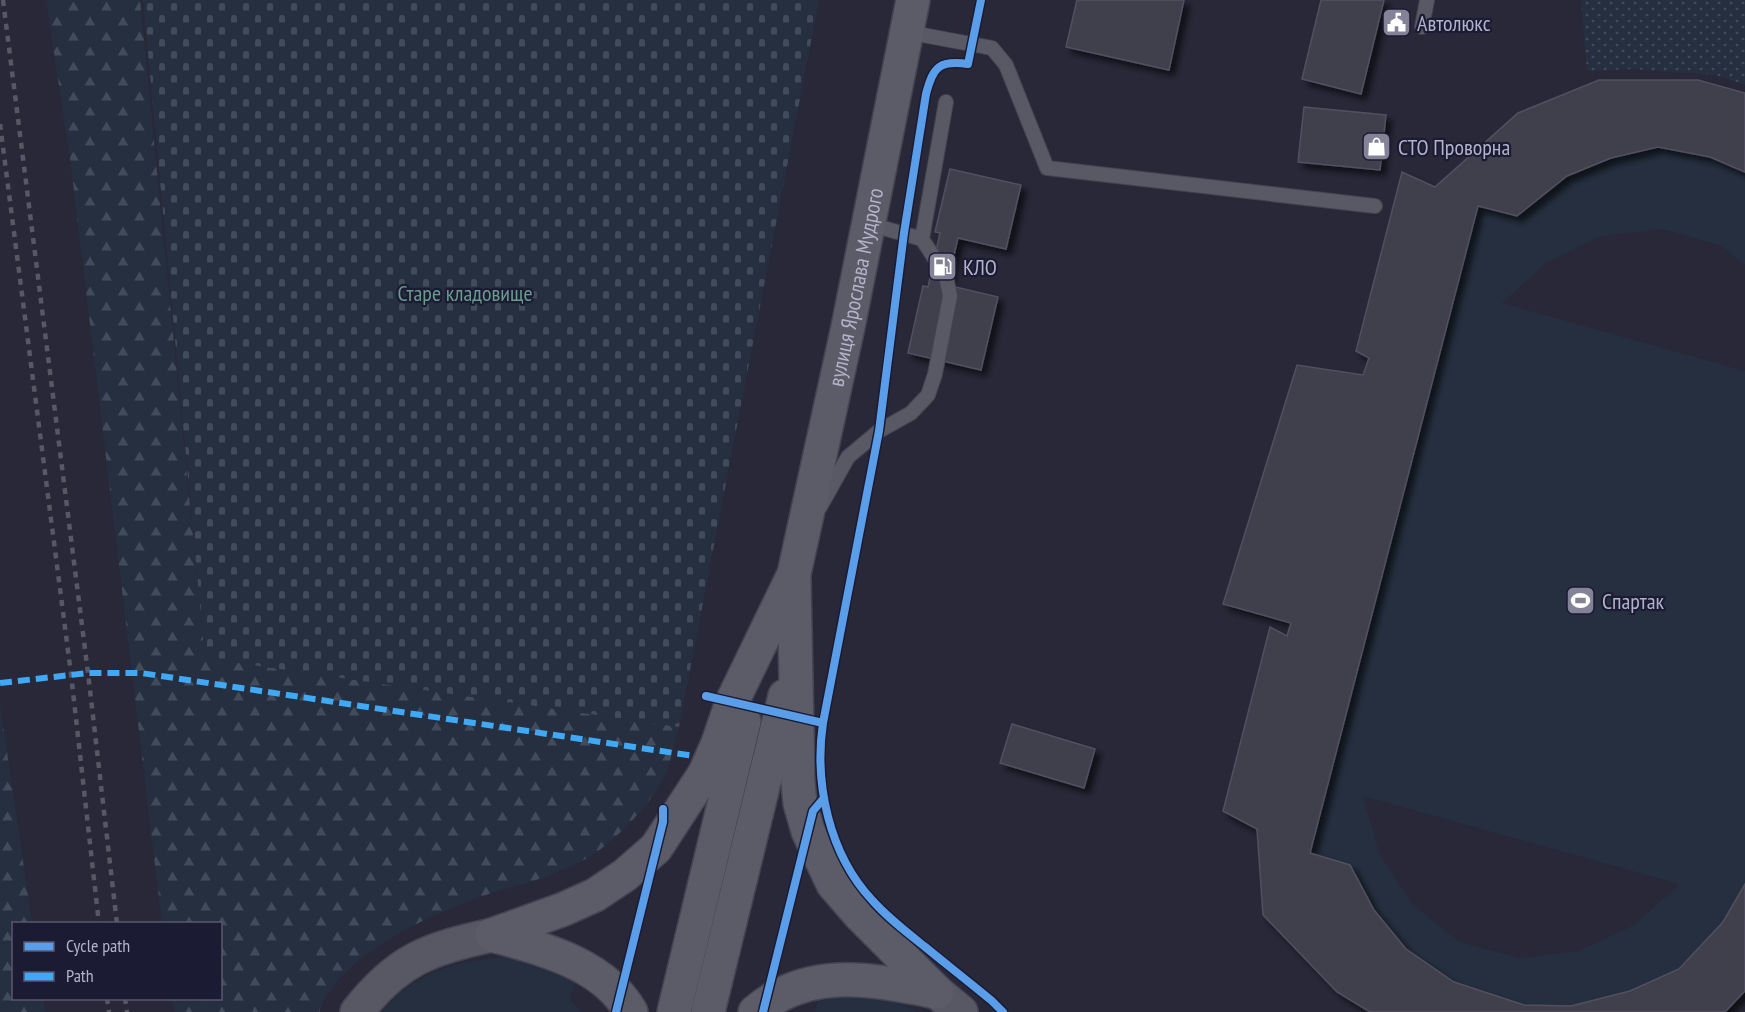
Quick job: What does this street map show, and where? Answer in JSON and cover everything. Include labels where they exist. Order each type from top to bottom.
[{"type":"main road","name":"вулиця Ярослава Мудрого","points":[[794,574],[848,327],[913,0]]},
{"type":"main road","points":[[357,1012],[375,988],[410,961],[445,946],[492,934],[595,896],[625,875],[656,848],[705,773],[732,702],[794,574]]},
{"type":"main road","points":[[794,574],[798,782],[800,803],[808,831],[833,884],[859,914],[949,1002]]},
{"type":"main road","points":[[674,1012],[764,637]]},
{"type":"main road","points":[[708,1012],[796,644]]},
{"type":"main road","points":[[492,934],[559,954],[609,986],[631,1012]]},
{"type":"main road","points":[[755,1012],[765,1003],[800,987],[832,980],[870,980],[949,1002]]},
{"type":"lane","points":[[1422,27],[1427,0]]},
{"type":"lane","points":[[907,32],[993,48],[1006,65],[1047,168],[1375,206]]},
{"type":"lane","points":[[922,239],[946,102]]},
{"type":"lane","points":[[801,540],[848,457],[879,432],[911,413],[928,395],[934,375],[950,296],[946,276],[922,239],[869,224]]},
{"type":"green space","points":[[46,0],[140,0],[205,658],[679,727],[663,779],[638,814],[603,847],[580,862],[536,880],[464,903],[390,939],[346,972],[330,991],[319,1012],[175,1012],[172,1000],[222,1000],[222,922],[162,922],[70,158]]},
{"type":"green space","name":"Старе кладовище","points":[[143,0],[819,0],[679,727],[205,658]]},
{"type":"green space","points":[[1581,0],[1745,0],[1745,85],[1716,75],[1634,69],[1587,71]]},
{"type":"green space","name":"Спартак","points":[[1658,147],[1710,157],[1745,172],[1745,265],[1720,245],[1662,229],[1601,236],[1546,263],[1502,303],[1745,371],[1745,884],[1723,922],[1679,969],[1630,991],[1571,1006],[1524,1005],[1454,982],[1406,949],[1374,910],[1350,865],[1310,853],[1478,206],[1567,176],[1611,158]],"holes":[[[1363,796],[1679,884],[1634,925],[1579,951],[1519,958],[1460,942],[1412,904],[1379,853]]]},
{"type":"green space","points":[[0,704],[32,922],[12,922],[12,1000],[43,1000],[45,1012],[0,1012]]},
{"type":"green space","points":[[516,957],[576,978],[570,1000],[582,1012],[382,1012],[410,985],[442,969],[478,960]]},
{"type":"green space","points":[[848,997],[892,1002],[917,1012],[815,1012],[818,999]]},
{"type":"building","points":[[1077,0],[1184,0],[1169,70],[1066,47]]},
{"type":"building","points":[[1321,0],[1384,0],[1361,94],[1302,79]]},
{"type":"building","points":[[1599,80],[1698,80],[1745,93],[1745,172],[1710,157],[1658,147],[1611,158],[1567,176],[1517,216],[1478,206],[1310,853],[1350,865],[1374,910],[1406,949],[1454,982],[1524,1005],[1571,1006],[1630,991],[1679,969],[1723,922],[1745,884],[1745,991],[1725,1012],[1370,1012],[1337,992],[1263,915],[1257,829],[1223,811],[1270,627],[1287,636],[1291,623],[1223,604],[1297,365],[1363,375],[1369,358],[1356,351],[1402,172],[1435,187],[1518,113]]},
{"type":"building","points":[[1304,107],[1386,115],[1380,170],[1298,162]]},
{"type":"building","name":"КЛО","points":[[950,169],[1021,185],[1006,249],[958,238],[947,285],[998,297],[981,370],[908,353],[923,286],[928,287],[940,233],[935,232]]},
{"type":"building","points":[[1012,724],[1095,749],[1084,788],[1000,763]]},
{"type":"railway","points":[[3,0],[88,673],[117,922]]},
{"type":"railway","points":[[0,124],[71,674],[99,922]]},
{"type":"railway","points":[[107,1000],[109,1012]]},
{"type":"railway","points":[[125,1000],[127,1012]]},
{"type":"marked path","points":[[0,683],[88,673],[141,673],[694,756]]},
{"type":"cycle path","points":[[981,0],[968,64],[950,63],[939,67],[931,77],[926,94],[904,233],[879,431],[823,723],[821,770],[823,793],[835,840],[857,882],[890,918],[1003,1012]]},
{"type":"cycle path","points":[[706,696],[823,723]]},
{"type":"cycle path","points":[[763,1012],[813,811],[824,798]]},
{"type":"cycle path","points":[[616,1012],[663,822],[663,809]]},
{"type":"place","name":"Автолюкс","points":[[1396,23]]},
{"type":"place","name":"СТО Проворна","points":[[1377,147]]},
{"type":"place","name":"КЛО","points":[[942,267]]},
{"type":"place","name":"Спартак","points":[[1581,601]]}]
